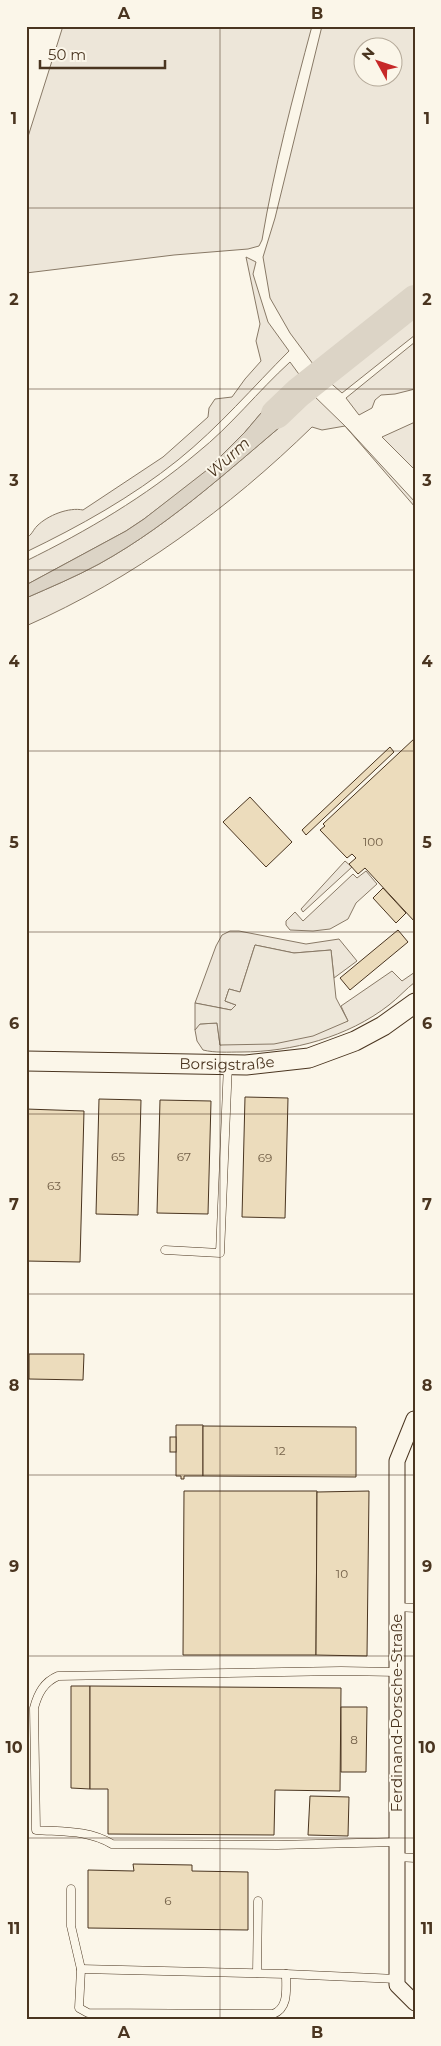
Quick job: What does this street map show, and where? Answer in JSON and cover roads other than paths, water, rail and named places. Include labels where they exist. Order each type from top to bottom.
[{"type":"street","name":"Borsigstraße","points":[[26,1061],[246,1065],[309,1058],[355,1041],[383,1026],[415,1003]]},
{"type":"street","name":"Ferdinand-Porsche-Straße","points":[[397,1979],[396,1461],[414,1419]]},
{"type":"street","points":[[397,1979],[397,1985],[415,2003]]},
{"type":"lane","points":[[165,1250],[220,1253],[228,1064]]},
{"type":"lane","points":[[396,1608],[415,1608]]},
{"type":"lane","points":[[397,1672],[341,1671],[58,1676],[48,1680],[37,1697],[34,1708],[36,1830],[89,1833],[112,1844],[277,1845],[397,1850],[415,1858]]},
{"type":"lane","points":[[71,1890],[71,1926],[80,1969],[79,2008],[88,2013],[273,2014],[281,2011],[284,2007],[286,1974]]},
{"type":"lane","points":[[257,1973],[258,1901]]},
{"type":"lane","points":[[80,1969],[257,1973],[397,1979]]},
{"type":"water","points":[[415,291],[415,312],[326,379],[313,364]]},
{"type":"water","points":[[301,377],[311,393],[304,407],[205,490],[154,529],[99,564],[26,598],[26,585],[126,531],[207,470],[245,432],[267,406]]},
{"type":"waterway","name":"Wurm","points":[[276,414],[298,393],[415,300]]}]
